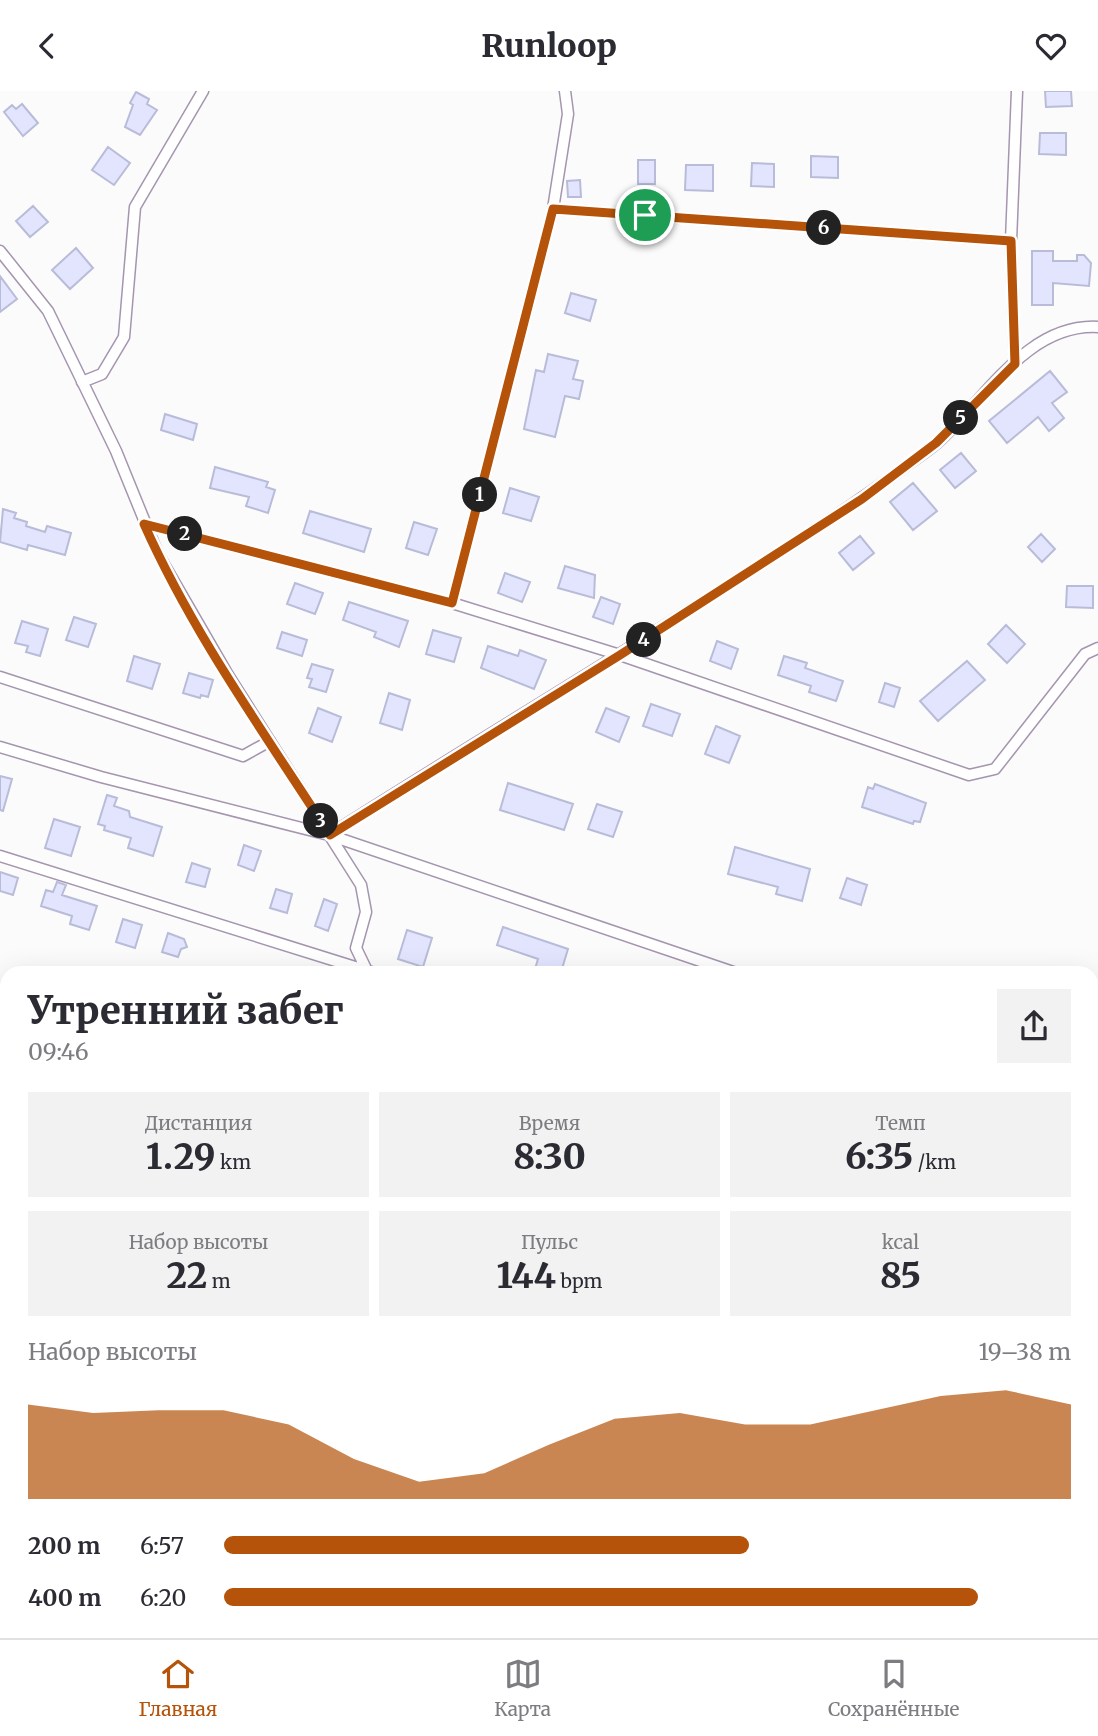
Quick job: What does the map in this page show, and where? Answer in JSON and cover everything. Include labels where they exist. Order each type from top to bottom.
[{"type":"street","points":[[82,382],[102,374],[124,337],[135,207],[203,91]]},
{"type":"street","points":[[452,603],[553,209],[568,114],[565,91]]},
{"type":"street","points":[[1015,364],[1011,241],[1017,91]]},
{"type":"street","points":[[553,209],[1011,241]]},
{"type":"street","points":[[0,251],[48,311],[116,451],[158,554],[360,885],[366,912],[356,948],[366,966]]},
{"type":"street","points":[[330,835],[620,655],[862,499],[936,443],[1030,349],[1053,336],[1085,326],[1098,327]]},
{"type":"street","points":[[144,524],[452,603],[620,655],[969,775],[995,769],[1085,655],[1098,648]]},
{"type":"street","points":[[0,677],[243,756],[270,741]]},
{"type":"street","points":[[0,747],[101,777],[330,835],[715,966]]},
{"type":"street","points":[[0,856],[348,966]]},
{"type":"building","points":[[1045,91],[1071,91],[1072,106],[1046,107]]},
{"type":"building","points":[[136,92],[149,99],[147,104],[157,110],[140,135],[125,127],[133,105],[130,103]]},
{"type":"building","points":[[22,104],[38,123],[23,136],[4,112],[12,105],[16,109]]},
{"type":"building","points":[[1040,133],[1066,133],[1066,155],[1039,154]]},
{"type":"building","points":[[108,147],[130,163],[114,185],[92,170]]},
{"type":"building","points":[[811,156],[838,157],[838,178],[811,177]]},
{"type":"building","points":[[638,160],[655,160],[655,184],[638,184]]},
{"type":"building","points":[[752,163],[774,164],[774,187],[751,186]]},
{"type":"building","points":[[686,165],[713,165],[713,191],[685,190]]},
{"type":"building","points":[[580,180],[581,197],[568,197],[567,181]]},
{"type":"building","points":[[33,206],[48,222],[30,237],[16,221]]},
{"type":"building","points":[[76,248],[93,268],[70,289],[52,270]]},
{"type":"building","points":[[1032,251],[1053,251],[1053,261],[1077,261],[1077,255],[1084,255],[1091,263],[1089,286],[1053,283],[1053,305],[1032,305]]},
{"type":"building","points":[[0,276],[17,299],[0,312]]},
{"type":"building","points":[[571,293],[596,300],[590,321],[565,313]]},
{"type":"building","points":[[548,354],[578,361],[573,379],[583,381],[579,399],[565,396],[555,437],[524,429],[536,370],[544,372]]},
{"type":"building","points":[[1050,371],[1067,392],[1052,403],[1064,418],[1049,431],[1038,417],[1007,443],[989,421]]},
{"type":"building","points":[[165,414],[197,424],[193,440],[161,430]]},
{"type":"building","points":[[961,453],[976,471],[955,488],[940,470]]},
{"type":"building","points":[[215,467],[268,482],[266,487],[275,490],[268,513],[246,506],[249,497],[210,488]]},
{"type":"building","points":[[913,483],[937,511],[913,530],[890,502]]},
{"type":"building","points":[[510,488],[539,497],[531,521],[503,513]]},
{"type":"building","points":[[3,509],[16,513],[14,518],[27,522],[26,526],[45,532],[47,526],[71,533],[65,555],[28,545],[27,550],[0,542]]},
{"type":"building","points":[[310,511],[371,529],[364,552],[303,533]]},
{"type":"building","points":[[414,522],[437,529],[428,555],[406,548]]},
{"type":"building","points":[[1041,534],[1055,549],[1042,562],[1028,547]]},
{"type":"building","points":[[860,536],[874,553],[853,570],[839,553]]},
{"type":"building","points":[[565,566],[595,575],[594,598],[558,588]]},
{"type":"building","points":[[505,573],[530,582],[522,602],[498,593]]},
{"type":"building","points":[[295,583],[323,593],[315,614],[287,604]]},
{"type":"building","points":[[1067,586],[1093,586],[1093,608],[1066,607]]},
{"type":"building","points":[[601,597],[620,604],[613,624],[593,617]]},
{"type":"building","points":[[349,602],[408,621],[399,647],[374,637],[376,632],[343,620]]},
{"type":"building","points":[[74,617],[96,624],[88,647],[66,640]]},
{"type":"building","points":[[22,621],[48,629],[40,656],[26,652],[28,646],[15,643]]},
{"type":"building","points":[[1006,625],[1025,644],[1007,663],[988,644]]},
{"type":"building","points":[[433,630],[461,638],[454,662],[426,654]]},
{"type":"building","points":[[282,632],[307,640],[302,656],[277,648]]},
{"type":"building","points":[[717,641],[738,649],[731,669],[710,661]]},
{"type":"building","points":[[488,646],[518,656],[520,650],[546,660],[534,689],[481,668]]},
{"type":"building","points":[[134,656],[160,664],[152,689],[127,681]]},
{"type":"building","points":[[784,656],[807,663],[805,668],[843,681],[836,701],[809,692],[811,686],[778,675]]},
{"type":"building","points":[[967,661],[985,680],[938,721],[920,701]]},
{"type":"building","points":[[312,664],[333,670],[326,692],[309,687],[312,679],[307,678]]},
{"type":"building","points":[[189,673],[213,680],[208,697],[201,695],[200,698],[183,693]]},
{"type":"building","points":[[885,683],[900,688],[894,707],[879,702]]},
{"type":"building","points":[[389,693],[410,700],[402,730],[380,723]]},
{"type":"building","points":[[651,704],[680,714],[672,736],[643,726]]},
{"type":"building","points":[[318,708],[341,717],[332,742],[309,733]]},
{"type":"building","points":[[606,708],[629,717],[619,742],[596,732]]},
{"type":"building","points":[[716,726],[740,736],[729,763],[705,754]]},
{"type":"building","points":[[0,776],[12,779],[3,811],[0,810]]},
{"type":"building","points":[[508,783],[573,804],[564,830],[500,810]]},
{"type":"building","points":[[875,784],[926,803],[920,822],[914,821],[913,824],[862,807],[868,787],[873,789]]},
{"type":"building","points":[[107,795],[117,798],[114,806],[129,811],[130,817],[162,827],[153,856],[128,848],[131,838],[104,830],[105,826],[98,824]]},
{"type":"building","points":[[597,804],[622,812],[613,837],[588,829]]},
{"type":"building","points":[[54,819],[80,827],[71,856],[45,848]]},
{"type":"building","points":[[244,845],[261,851],[254,871],[238,865]]},
{"type":"building","points":[[735,847],[810,869],[802,901],[776,894],[778,887],[728,874]]},
{"type":"building","points":[[192,863],[210,869],[205,887],[186,882]]},
{"type":"building","points":[[0,872],[18,878],[13,895],[0,891]]},
{"type":"building","points":[[847,878],[867,885],[861,905],[840,898]]},
{"type":"building","points":[[57,882],[66,885],[62,895],[97,906],[89,930],[70,924],[72,916],[41,906],[46,890],[53,892]]},
{"type":"building","points":[[276,889],[292,894],[287,913],[270,908]]},
{"type":"building","points":[[324,899],[337,904],[328,931],[315,926]]},
{"type":"building","points":[[123,919],[142,925],[135,948],[116,942]]},
{"type":"building","points":[[503,927],[568,949],[563,966],[536,966],[538,959],[497,945]]},
{"type":"building","points":[[407,930],[432,938],[423,966],[398,959]]},
{"type":"building","points":[[168,933],[184,939],[187,947],[181,949],[178,957],[162,952]]},
{"type":"route","points":[[553,209],[645,215],[1011,241],[1015,364],[936,443],[862,499],[620,655],[494,730],[330,835],[228,675],[158,554],[144,524],[452,603],[553,209]]}]
